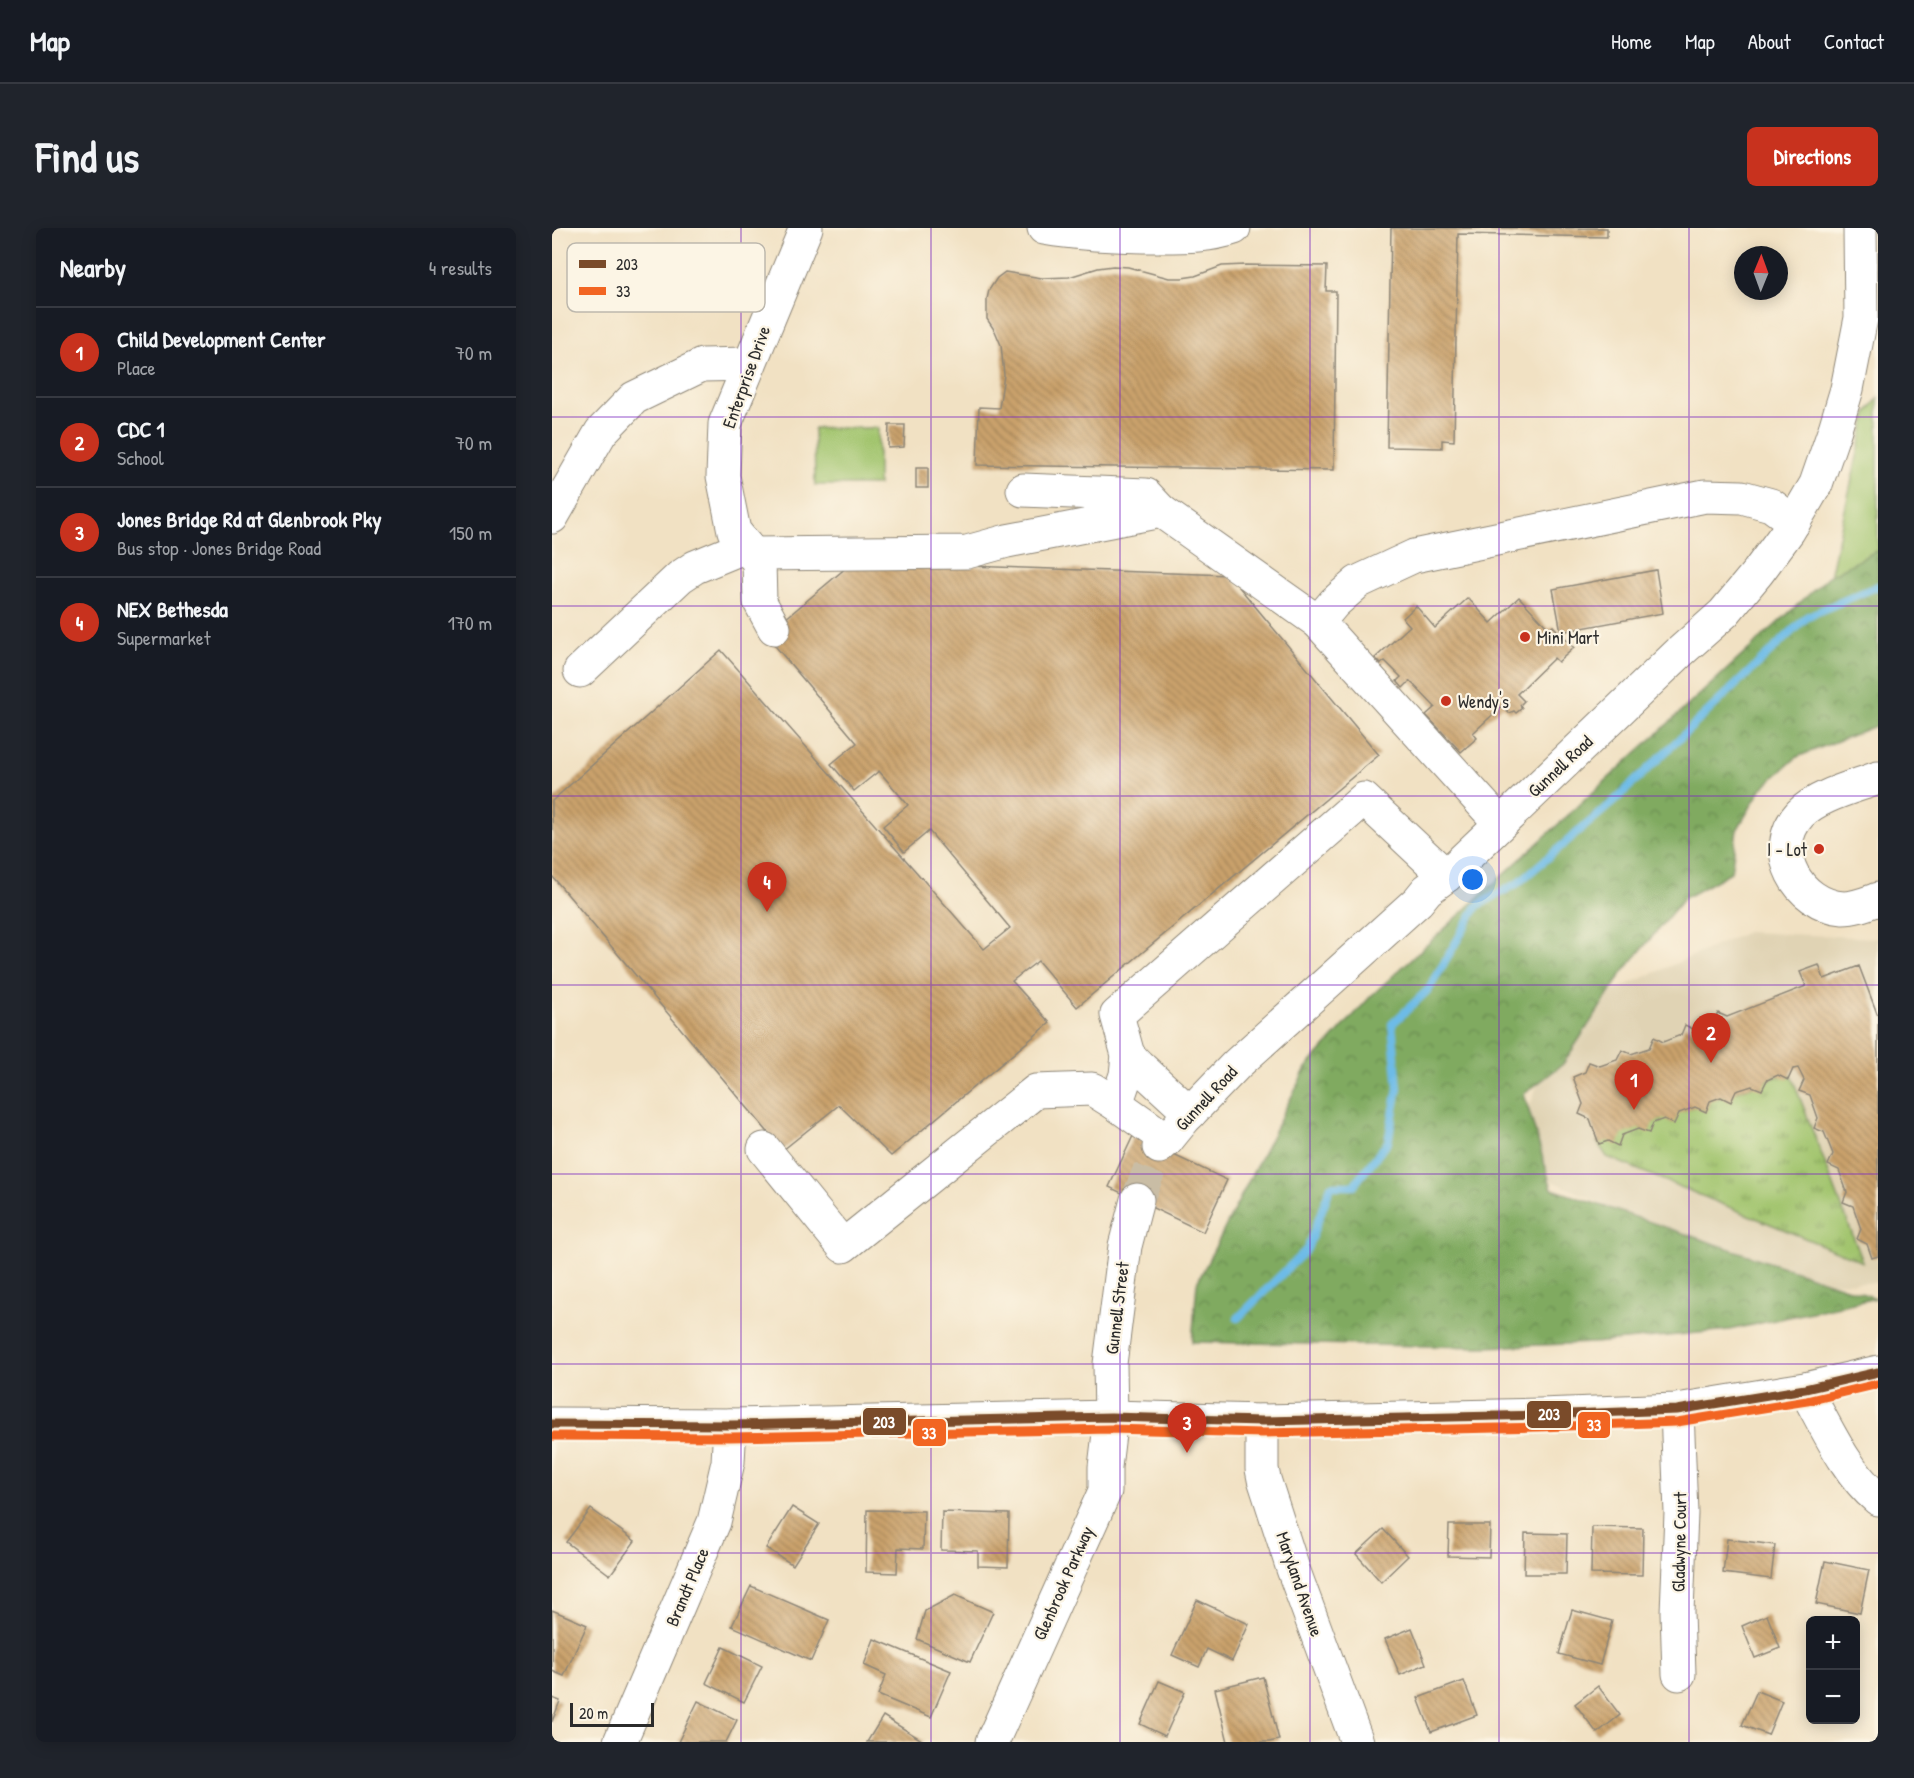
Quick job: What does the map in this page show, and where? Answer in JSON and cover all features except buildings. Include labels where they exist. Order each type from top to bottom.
[{"type":"street","name":"Enterprise Drive","points":[[774,628],[760,602],[759,562],[734,531],[723,476],[725,424],[806,228]]},
{"type":"street","points":[[1044,228],[1110,236],[1187,236],[1234,228]]},
{"type":"street","name":"Gunnell Road","points":[[1116,1104],[1163,1144],[1237,1064],[1418,901],[1427,890],[1446,876],[1724,613],[1758,572],[1794,522],[1816,484],[1869,318],[1860,228]]},
{"type":"street","points":[[552,517],[601,432],[634,398],[702,365],[749,364]]},
{"type":"street","points":[[1023,490],[1146,495],[1161,511],[1318,622],[1500,823]]},
{"type":"street","points":[[1318,622],[1334,603],[1358,582],[1414,556],[1705,496],[1742,497],[1771,505],[1794,522]]},
{"type":"street","points":[[580,671],[680,577],[696,567],[749,550],[967,552],[1007,541],[1161,511]]},
{"type":"street","points":[[1878,778],[1812,804],[1798,816],[1790,832],[1786,850],[1789,868],[1797,884],[1810,897],[1827,905],[1845,908],[1863,905],[1878,898]]},
{"type":"street","points":[[764,1149],[843,1246],[1036,1091],[1092,1089],[1116,1104],[1126,1075],[1128,1054],[1117,1015],[1355,791],[1446,876]]},
{"type":"street","points":[[1128,1054],[1190,1113]]},
{"type":"street","name":"Gunnell Street","points":[[1111,1418],[1110,1364],[1125,1246],[1137,1200]]},
{"type":"street","points":[[552,1424],[730,1425],[1111,1418],[1263,1421],[1677,1410],[1805,1389],[1878,1372]]},
{"type":"street","points":[[1805,1389],[1847,1463],[1867,1490],[1878,1499]]},
{"type":"street","name":"Gladwyne Court","points":[[1677,1410],[1682,1513],[1677,1612],[1679,1674]]},
{"type":"street","name":"Glenbrook Parkway","points":[[992,1742],[1105,1491],[1105,1467],[1111,1418]]},
{"type":"street","name":"Maryland Avenue","points":[[1263,1421],[1262,1469],[1264,1479],[1293,1569],[1358,1742]]},
{"type":"street","name":"Brandt Place","points":[[620,1742],[714,1522],[728,1462],[730,1425]]},
{"type":"shaded area","points":[[1747,932],[1878,938],[1878,1283],[1775,1281],[1552,1181],[1528,1112],[1561,1014]]},
{"type":"green space","points":[[1878,398],[1878,550],[1830,576],[1867,413]]},
{"type":"green space","points":[[814,428],[878,428],[878,485],[815,485]]},
{"type":"green space","points":[[1878,550],[1878,725],[1797,757],[1761,789],[1737,830],[1731,872],[1683,899],[1623,972],[1563,1064],[1524,1094],[1552,1189],[1876,1298],[1729,1330],[1594,1343],[1484,1347],[1192,1342],[1197,1283],[1306,1068],[1371,996],[1829,576]]},
{"type":"green space","points":[[1790,1072],[1863,1262],[1607,1157],[1597,1142]]},
{"type":"waterway","points":[[1238,1318],[1307,1249],[1331,1186],[1353,1186],[1388,1142],[1398,1088],[1392,1024],[1429,989],[1477,906],[1518,883],[1612,803],[1808,616],[1878,586]]},
{"type":"tunnel","points":[[1137,1200],[1159,1147]]},
{"type":"transit line","name":"203","points":[[552,1424],[730,1425],[1111,1417],[1262,1421],[1677,1410],[1805,1389],[1878,1372]]},
{"type":"transit line","name":"33","points":[[552,1436],[730,1437],[1111,1429],[1262,1433],[1677,1422],[1807,1401],[1878,1384]]},
{"type":"place","name":"Mini Mart","points":[[1525,637]]},
{"type":"place","name":"Wendy's","points":[[1446,701]]},
{"type":"place","name":"I - Lot","points":[[1819,849]]},
{"type":"place","name":"NEX Bethesda","points":[[767,912]]},
{"type":"place","name":"CDC 1","points":[[1711,1063]]},
{"type":"place","name":"Child Development Center","points":[[1634,1110]]},
{"type":"place","name":"Jones Bridge Rd at Glenbrook Pky","points":[[1187,1453]]}]
